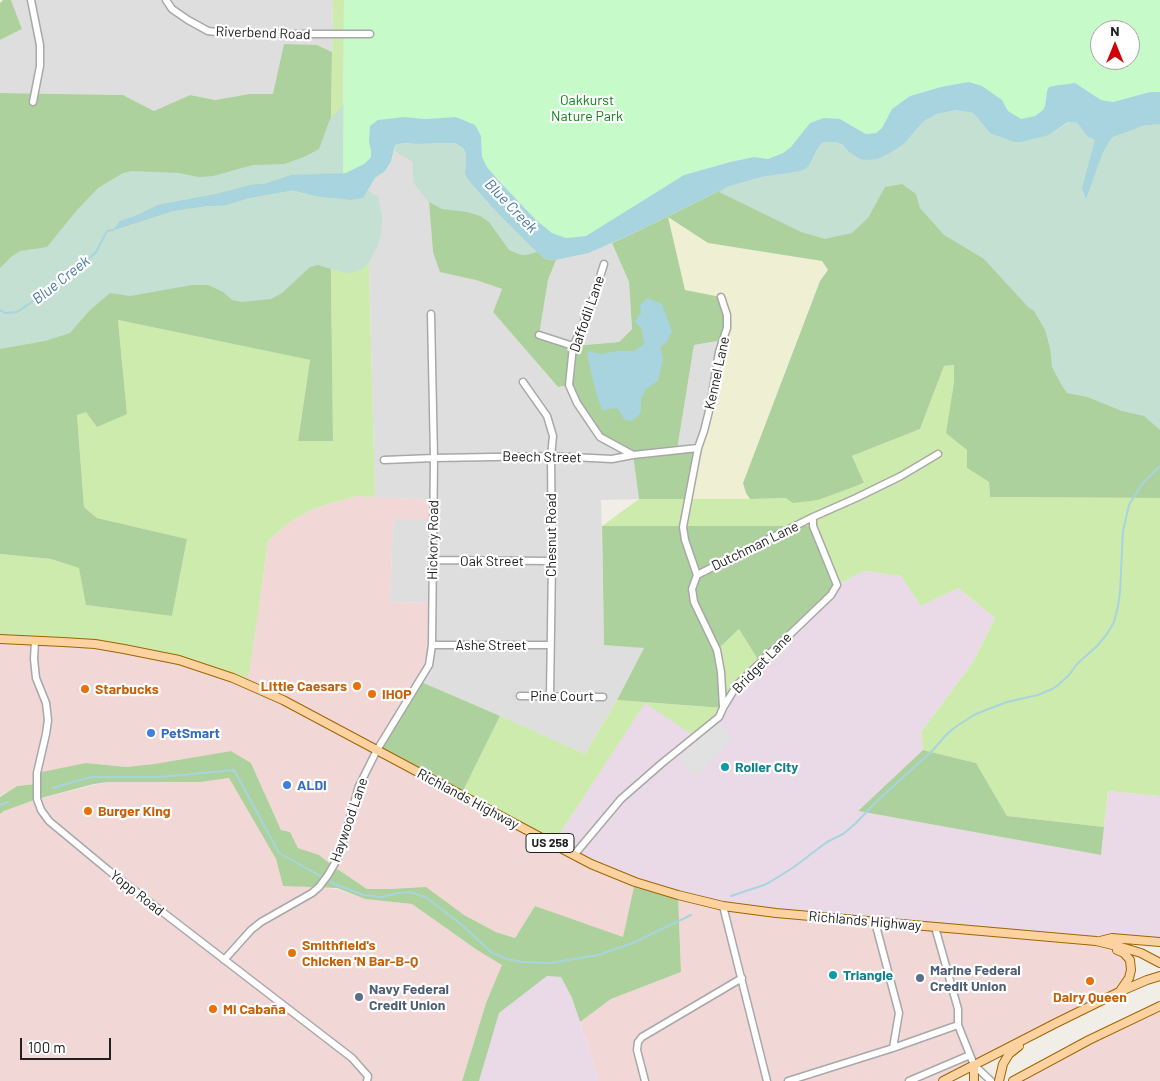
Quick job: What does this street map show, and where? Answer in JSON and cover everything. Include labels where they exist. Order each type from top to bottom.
[{"type":"main road","name":"Richlands Highway","points":[[0,639],[95,644],[124,648],[179,660],[233,678],[283,700],[574,856],[635,882],[692,899],[723,906],[776,913],[1096,941],[1141,953],[1160,964]]},
{"type":"main road","name":"Richlands Highway","points":[[1096,941],[1112,938],[1158,943]]},
{"type":"main road","points":[[1096,941],[1124,953],[1130,960],[1131,970],[1129,978],[1119,992]]},
{"type":"main road","points":[[943,1081],[1119,992],[1160,976]]},
{"type":"main road","points":[[1013,1081],[1159,1005]]},
{"type":"main road","points":[[999,1081],[1003,1064],[1008,1054],[1034,1034]]},
{"type":"main road","points":[[974,1066],[974,1081]]},
{"type":"main road","points":[[1026,1081],[1035,1069]]},
{"type":"street","points":[[31,0],[40,45],[40,66],[32,102]]},
{"type":"street","name":"Riverbend Road","points":[[166,0],[172,9],[208,31],[232,34],[370,34]]},
{"type":"street","name":"Daffodil Lane","points":[[604,264],[590,307],[573,346],[570,385],[577,403],[600,437],[633,455]]},
{"type":"street","name":"Kennel Lane","points":[[697,574],[685,540],[683,527],[698,448],[710,407],[719,352],[727,328],[727,315],[721,297]]},
{"type":"street","name":"Hickory Road","points":[[377,750],[429,665],[432,645],[434,458],[431,314]]},
{"type":"street","points":[[538,335],[573,346]]},
{"type":"street","name":"Chesnut Road","points":[[523,382],[547,416],[553,436],[551,456],[550,696]]},
{"type":"street","name":"Beech Street","points":[[384,460],[551,456],[612,459],[698,448]]},
{"type":"street","name":"Dutchman Lane","points":[[723,708],[721,672],[717,650],[694,602],[692,589],[697,574],[894,480],[938,454]]},
{"type":"street","name":"Bridget Lane","points":[[574,856],[621,799],[719,717],[737,685],[831,595],[837,585],[813,526],[813,517]]},
{"type":"street","name":"Oak Street","points":[[433,560],[552,561]]},
{"type":"street","name":"Yopp Road","points":[[35,641],[36,678],[46,703],[48,720],[37,774],[37,799],[41,810],[49,821],[224,960],[352,1058],[368,1076],[367,1081]]},
{"type":"street","name":"Ashe Street","points":[[432,645],[550,644]]},
{"type":"street","name":"Pine Court","points":[[520,696],[603,697]]},
{"type":"street","name":"Haywood Lane","points":[[224,960],[251,930],[261,922],[312,893],[328,875],[339,856],[359,786],[377,750]]},
{"type":"street","points":[[723,906],[767,1081]]},
{"type":"street","points":[[875,922],[899,1013],[893,1048]]},
{"type":"street","points":[[935,927],[957,1007],[958,1025],[974,1066],[990,1081]]},
{"type":"street","points":[[645,1081],[637,1050],[638,1042],[642,1037],[742,978]]},
{"type":"street","points":[[788,1081],[893,1048],[958,1025]]},
{"type":"street","points":[[909,1081],[970,1055]]},
{"type":"shaded area","points":[[11,0],[333,0],[332,52],[317,45],[273,94],[249,94],[215,100],[190,95],[154,111],[123,95],[0,93],[0,40],[22,29]]},
{"type":"shaded area","points":[[394,151],[413,162],[414,183],[429,202],[433,252],[476,280],[502,289],[493,312],[558,387],[569,385],[633,455],[639,499],[601,500],[604,644],[644,648],[617,700],[585,754],[419,681],[432,602],[390,603],[393,519],[433,519],[433,500],[375,497],[367,190],[375,178],[385,171],[391,163]]},
{"type":"shaded area","points":[[612,243],[629,282],[632,329],[619,342],[573,346],[539,335],[548,280],[556,260],[589,253]]},
{"type":"shaded area","points":[[723,340],[698,448],[677,450],[694,345]]},
{"type":"shaded area","points":[[357,496],[433,500],[433,519],[393,520],[390,603],[433,602],[429,665],[377,751],[635,882],[623,938],[535,906],[515,938],[496,932],[464,915],[391,889],[367,889],[320,856],[298,848],[290,832],[281,830],[251,763],[231,751],[126,767],[86,763],[37,784],[17,786],[0,796],[0,639],[259,606],[268,541],[291,521],[315,508]]},
{"type":"shaded area","points":[[864,571],[901,576],[921,606],[958,588],[995,618],[973,662],[921,732],[923,750],[858,811],[1101,855],[1108,791],[1160,796],[1160,942],[1096,941],[749,910],[635,882],[553,844],[645,702],[713,723],[737,685],[837,585]]},
{"type":"shaded area","points":[[717,721],[733,738],[696,778],[679,759]]},
{"type":"shaded area","points":[[229,778],[276,859],[283,885],[337,889],[365,899],[412,904],[477,950],[503,965],[486,1003],[462,1081],[0,1081],[0,814],[37,799],[109,782],[201,782]]},
{"type":"shaded area","points":[[678,895],[1096,941],[1124,953],[1131,970],[1119,992],[943,1081],[599,1081],[580,1022],[611,999],[681,972]]},
{"type":"shaded area","points":[[547,976],[561,977],[572,998],[599,1081],[479,1081],[498,1013]]},
{"type":"shaded area","points":[[1160,1006],[1160,1081],[1013,1081]]},
{"type":"green space","points":[[3,0],[11,0],[22,29],[0,40],[0,3]]},
{"type":"green space","points":[[333,0],[344,0],[343,174],[330,174]]},
{"type":"green space","name":"Oakkurst Nature Park","points":[[344,0],[1160,0],[1160,92],[1150,92],[1113,102],[1101,100],[1075,83],[1047,91],[1043,110],[1035,116],[1021,119],[1008,111],[1002,100],[968,82],[941,87],[910,96],[892,109],[882,128],[876,133],[867,134],[840,119],[783,153],[768,159],[754,157],[684,175],[586,236],[566,238],[552,233],[535,219],[487,167],[482,158],[481,136],[456,117],[425,119],[404,117],[369,142],[371,156],[364,164],[343,174]]},
{"type":"green space","points":[[284,44],[317,45],[332,52],[330,174],[292,175],[316,195],[330,197],[333,441],[298,441],[310,360],[118,320],[127,414],[97,427],[86,412],[77,415],[84,507],[97,518],[187,539],[172,616],[86,605],[79,568],[51,559],[0,554],[0,93],[123,95],[154,111],[190,95],[215,100],[249,94],[273,94]]},
{"type":"green space","points":[[347,101],[364,164],[346,173],[292,175],[265,184],[251,185],[217,194],[158,205],[114,230],[172,211],[226,205],[248,198],[293,190],[316,196],[351,200],[363,198],[367,190],[378,197],[382,217],[381,235],[368,264],[360,270],[352,273],[341,272],[318,265],[310,267],[282,293],[271,299],[242,302],[232,300],[223,292],[208,285],[192,285],[130,296],[110,293],[89,311],[70,333],[45,341],[0,349],[0,268],[20,251],[47,247],[77,210],[98,188],[123,173],[132,171],[179,173],[198,177],[213,176],[253,165],[284,164],[319,149],[330,119]]},
{"type":"green space","points":[[958,110],[973,113],[990,133],[1049,135],[1069,122],[1077,123],[1087,136],[1112,137],[1142,126],[1160,124],[1160,430],[1144,416],[1122,411],[1087,397],[1067,393],[1052,367],[1050,348],[1045,330],[1034,311],[1028,307],[984,259],[944,235],[920,208],[916,194],[902,184],[885,187],[868,218],[852,233],[825,239],[801,232],[719,192],[727,187],[762,177],[796,172],[809,166],[823,142],[835,142],[843,145],[848,151],[905,143],[923,122],[937,114]]},
{"type":"green space","points":[[1160,124],[1160,498],[990,497],[989,482],[967,468],[967,450],[946,433],[954,383],[954,365],[944,366],[920,429],[852,456],[864,483],[818,500],[793,503],[786,498],[750,499],[743,483],[820,281],[828,270],[822,261],[708,243],[668,217],[685,290],[721,297],[727,315],[723,340],[694,345],[677,450],[698,448],[688,499],[639,499],[633,455],[600,437],[570,385],[558,387],[493,312],[502,289],[476,280],[440,272],[433,252],[429,202],[414,183],[413,162],[394,151],[491,206],[545,259],[556,260],[548,280],[539,335],[573,346],[619,342],[632,329],[629,282],[612,243],[727,187]]},
{"type":"green space","points":[[403,143],[455,143],[463,148],[466,154],[465,174],[468,180],[537,252],[521,255],[509,250],[489,222],[480,216],[467,212],[442,209],[429,202],[414,183],[413,162],[394,151],[395,145]]},
{"type":"green space","points":[[367,190],[375,497],[357,496],[315,508],[291,521],[268,541],[247,684],[233,678],[124,649],[0,639],[0,554],[51,559],[80,568],[87,605],[172,616],[187,539],[97,518],[84,507],[77,415],[86,411],[127,414],[118,320],[310,360],[298,440],[333,441],[330,197],[362,198]]},
{"type":"green space","points":[[667,216],[708,243],[823,261],[828,270],[820,281],[743,483],[750,499],[688,499],[719,352],[721,297],[685,290]]},
{"type":"green space","points":[[955,365],[954,383],[968,450],[967,468],[989,482],[990,497],[1160,498],[1160,796],[1108,791],[1104,827],[1007,816],[976,763],[923,750],[921,732],[973,662],[995,618],[958,588],[921,606],[901,576],[864,571],[837,585],[813,526],[602,526],[639,499],[786,498],[864,484],[852,456],[920,429],[944,366]]},
{"type":"green space","points":[[602,526],[813,526],[837,585],[760,663],[739,629],[717,650],[723,708],[617,700],[644,648],[604,645]]},
{"type":"green space","points":[[739,629],[760,663],[737,685],[723,708],[717,650]]},
{"type":"green space","points":[[419,681],[500,716],[461,795],[377,750]]},
{"type":"green space","points":[[617,700],[723,708],[696,737],[645,703],[553,844],[461,795],[500,716],[585,754]]},
{"type":"green space","points":[[923,750],[976,763],[1007,816],[1104,827],[1101,855],[858,811]]},
{"type":"green space","points":[[231,751],[251,763],[281,830],[290,832],[298,848],[319,855],[367,889],[426,887],[464,915],[496,932],[515,938],[535,906],[623,937],[635,882],[678,895],[681,972],[611,999],[580,1022],[572,998],[561,977],[547,976],[499,1013],[479,1081],[462,1081],[486,1003],[502,965],[477,950],[412,904],[365,899],[337,888],[283,886],[276,859],[229,778],[201,782],[109,782],[94,784],[37,799],[0,814],[0,797],[17,786],[37,784],[37,773],[86,763],[126,767]]},
{"type":"water","points":[[968,82],[982,86],[1002,100],[1008,111],[1021,119],[1035,116],[1043,110],[1047,91],[1049,87],[1053,86],[1075,83],[1101,100],[1113,102],[1150,92],[1160,92],[1160,124],[1142,126],[1112,137],[1103,152],[1086,199],[1082,188],[1095,140],[1087,136],[1077,123],[1068,122],[1049,135],[1014,142],[990,133],[973,113],[957,110],[937,114],[923,122],[905,143],[877,159],[860,159],[843,145],[835,142],[823,142],[809,166],[805,169],[762,177],[727,187],[589,253],[556,260],[545,259],[537,252],[468,180],[465,174],[466,154],[463,148],[455,143],[404,143],[395,145],[391,162],[385,171],[375,178],[363,198],[351,200],[316,196],[293,190],[248,198],[226,205],[172,211],[113,230],[120,221],[158,205],[217,194],[251,185],[265,184],[292,175],[346,173],[364,164],[371,157],[369,142],[370,126],[378,120],[404,117],[425,119],[456,117],[475,125],[481,136],[482,157],[487,167],[535,219],[552,233],[566,238],[586,236],[684,175],[730,162],[754,157],[768,159],[783,153],[791,147],[810,123],[824,118],[840,119],[866,134],[876,133],[882,128],[892,109],[910,96]]},
{"type":"water","points":[[648,298],[662,304],[672,331],[666,343],[660,347],[663,358],[658,381],[646,389],[641,399],[641,411],[631,421],[625,420],[617,408],[602,410],[588,359],[588,351],[601,354],[634,351],[644,344],[642,330],[635,321],[641,313],[640,305]]},
{"type":"waterway","name":"Blue Creek","points":[[0,310],[5,313],[17,312],[66,279],[96,252],[107,231],[113,230]]},
{"type":"waterway","points":[[731,896],[770,882],[794,867],[827,842],[843,834],[954,728],[974,715],[986,710],[1052,689],[1069,675],[1077,664],[1097,646],[1114,622],[1120,592],[1123,531],[1129,505],[1142,484],[1160,466]]},
{"type":"waterway","points":[[53,788],[91,777],[159,777],[234,770],[279,853],[324,878]]},
{"type":"waterway","points":[[0,805],[8,802]]},
{"type":"waterway","points":[[328,880],[364,895],[381,897],[410,892],[427,898],[462,925],[492,953],[522,962],[550,963],[598,955],[633,943],[691,915]]},
{"type":"place","name":"Little Caesars","points":[[357,686]]},
{"type":"place","name":"Starbucks","points":[[85,689]]},
{"type":"place","name":"IHOP","points":[[372,694]]},
{"type":"place","name":"PetSmart","points":[[151,733]]},
{"type":"place","name":"Roller City","points":[[725,767]]},
{"type":"place","name":"ALDI","points":[[287,785]]},
{"type":"place","name":"Burger King","points":[[88,811]]},
{"type":"place","name":"Smithfield's Chicken 'N Bar-B-Q","points":[[292,953]]},
{"type":"place","name":"Triangle","points":[[833,975]]},
{"type":"place","name":"Marine Federal Credit Union","points":[[920,978]]},
{"type":"place","name":"Dairy Queen","points":[[1090,981]]},
{"type":"place","name":"Navy Federal Credit Union","points":[[359,997]]},
{"type":"place","name":"Mi Cabaña","points":[[213,1009]]}]
